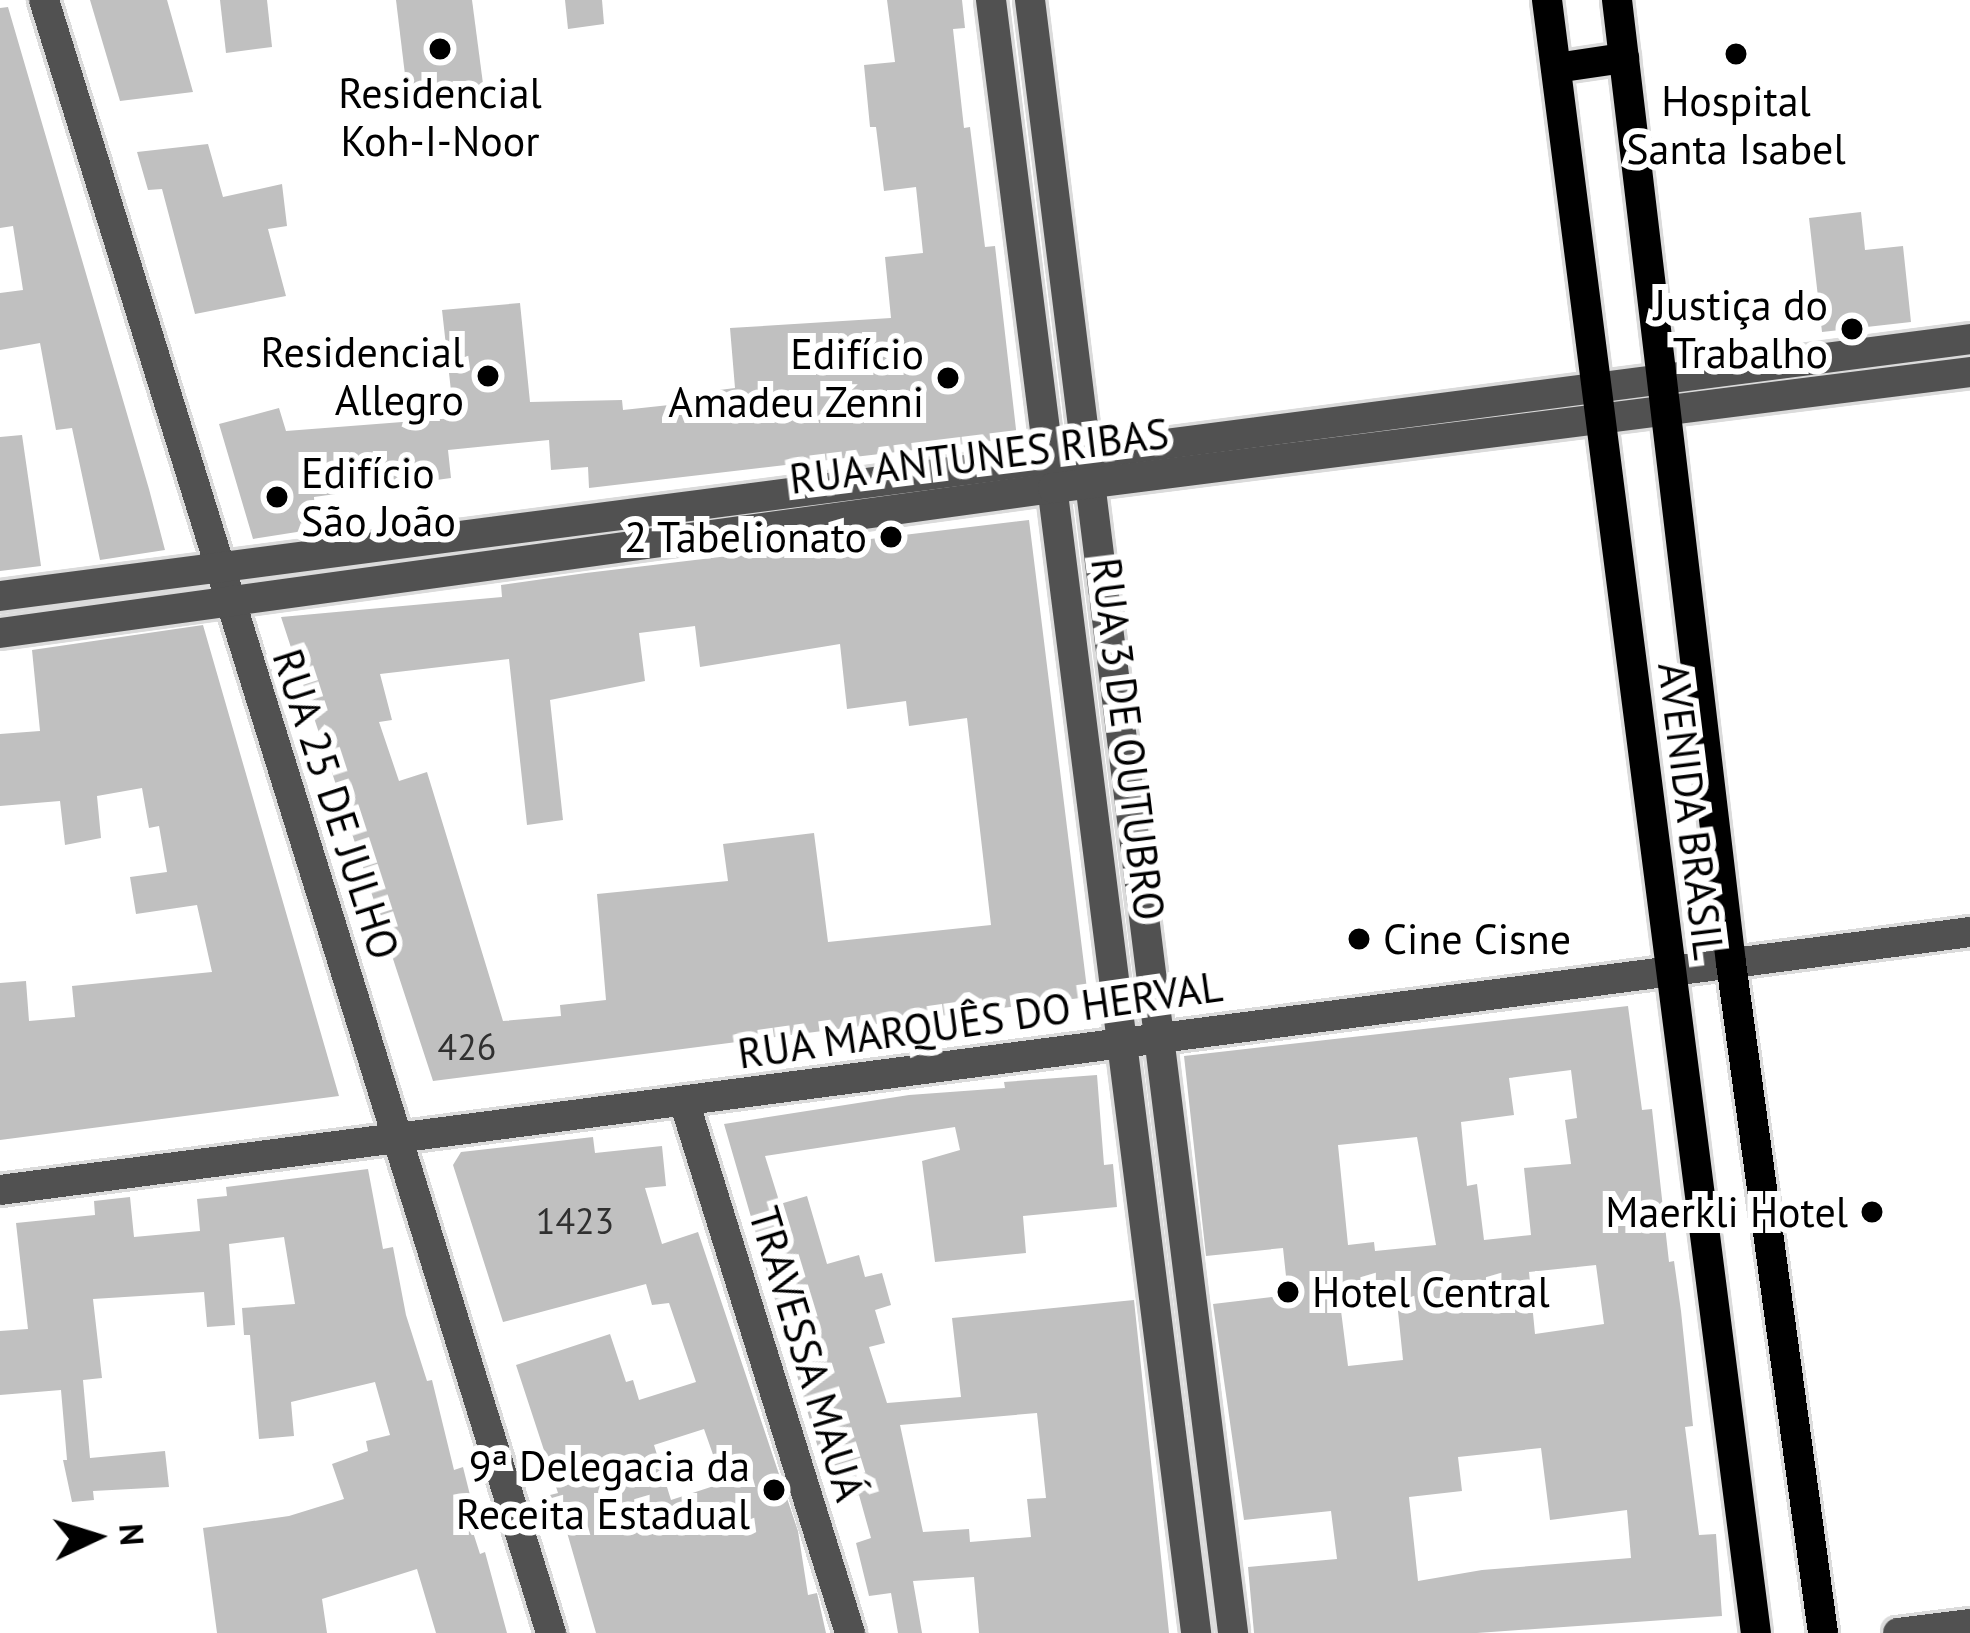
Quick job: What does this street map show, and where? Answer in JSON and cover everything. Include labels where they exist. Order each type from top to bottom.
[{"type":"main road","name":"AVENIDA BRASIL","points":[[1547,0],[1756,1633]]},
{"type":"main road","name":"AVENIDA BRASIL","points":[[1616,0],[1669,411],[1731,963],[1823,1633]]},
{"type":"main road","points":[[1556,68],[1624,58]]},
{"type":"street","name":"RUA 25 DE JULHO","points":[[44,0],[551,1633]]},
{"type":"street","name":"RUA 3 DE OUTUBRO","points":[[991,0],[1196,1633]]},
{"type":"street","name":"RUA 3 DE OUTUBRO","points":[[1030,0],[1233,1633]]},
{"type":"street","name":"RUA ANTUNES RIBAS","points":[[1243,450],[1596,387],[1970,339]]},
{"type":"street","points":[[1799,361],[1805,393]]},
{"type":"street","name":"RUA ANTUNES RIBAS","points":[[5,595],[222,584],[1243,450],[1600,419],[1970,372]]},
{"type":"street","name":"RUA ANTUNES RIBAS","points":[[7,632],[222,584]]},
{"type":"street","points":[[5,595],[7,632]]},
{"type":"street","name":"RUA MARQUÊS DO HERVAL","points":[[0,1190],[1970,932]]},
{"type":"street","name":"TRAVESSA MAUÁ","points":[[684,1101],[850,1633]]},
{"type":"street","points":[[1158,1319],[1193,1316]]},
{"type":"street","points":[[1898,1633],[1970,1624]]},
{"type":"building","points":[[90,0],[167,0],[193,92],[120,101]]},
{"type":"building","points":[[220,0],[267,0],[272,47],[226,53]]},
{"type":"building","name":"Residencial Koh-I-Noor","points":[[396,0],[472,0],[485,99],[409,108]]},
{"type":"building","points":[[565,0],[602,0],[604,24],[568,29]]},
{"type":"building","points":[[887,0],[962,0],[965,28],[953,29],[964,128],[970,127],[985,247],[995,246],[1017,438],[589,488],[588,467],[551,470],[549,440],[448,450],[451,478],[314,497],[316,529],[253,539],[219,424],[279,408],[286,431],[454,418],[442,310],[520,303],[530,402],[622,400],[623,410],[697,402],[696,393],[735,388],[730,328],[891,318],[885,257],[923,253],[916,187],[884,191],[876,127],[870,127],[864,65],[895,62]]},
{"type":"building","points":[[8,7],[165,550],[100,560],[72,428],[56,430],[40,343],[0,350],[0,293],[23,290],[13,226],[0,228],[0,8]]},
{"type":"building","points":[[208,144],[223,197],[282,184],[287,226],[268,229],[286,296],[195,314],[162,189],[148,190],[137,152]]},
{"type":"building","points":[[1861,212],[1865,250],[1903,246],[1911,322],[1822,332],[1809,218]]},
{"type":"building","points":[[22,435],[41,566],[0,571],[0,437]]},
{"type":"building","points":[[1029,520],[1088,997],[433,1081],[281,617],[502,597],[501,585]],"holes":[[[695,626],[700,667],[840,644],[847,709],[906,701],[909,726],[967,718],[991,925],[828,942],[814,833],[723,844],[728,881],[597,894],[606,1000],[560,1005],[561,1016],[503,1021],[427,772],[399,781],[379,722],[392,720],[380,674],[509,659],[527,825],[563,820],[550,700],[645,681],[639,633]]]},
{"type":"building","points":[[203,625],[339,1096],[0,1140],[0,983],[26,981],[29,1021],[75,1017],[72,986],[212,972],[197,905],[136,914],[130,877],[167,872],[159,826],[149,828],[142,788],[97,796],[101,838],[65,845],[60,801],[0,806],[0,734],[40,731],[32,650]]},
{"type":"building","points":[[1628,1006],[1642,1110],[1652,1109],[1669,1262],[1674,1261],[1681,1311],[1693,1426],[1685,1427],[1699,1535],[1716,1534],[1722,1616],[1477,1633],[1254,1633],[1248,1567],[1337,1559],[1331,1511],[1244,1520],[1213,1304],[1288,1295],[1283,1248],[1206,1256],[1184,1056]],"holes":[[[1571,1070],[1577,1118],[1565,1120],[1571,1164],[1524,1168],[1531,1235],[1484,1240],[1477,1184],[1467,1186],[1461,1122],[1514,1115],[1509,1078]],[[1417,1137],[1436,1245],[1375,1251],[1374,1242],[1348,1245],[1338,1145]],[[1596,1265],[1604,1324],[1535,1334],[1529,1272]],[[1395,1282],[1403,1360],[1348,1366],[1338,1287]],[[1541,1448],[1550,1520],[1627,1510],[1631,1558],[1482,1570],[1418,1581],[1409,1497],[1462,1491],[1458,1457]]]},
{"type":"building","points":[[1097,1075],[1104,1165],[1113,1164],[1117,1207],[1023,1216],[1026,1253],[935,1262],[922,1161],[960,1150],[955,1127],[765,1156],[780,1204],[807,1196],[827,1264],[859,1255],[865,1277],[882,1273],[891,1305],[875,1310],[885,1343],[869,1347],[887,1403],[961,1397],[952,1318],[1134,1300],[1169,1633],[979,1633],[974,1577],[913,1581],[922,1633],[898,1633],[891,1593],[869,1596],[856,1543],[871,1538],[859,1495],[845,1499],[837,1466],[823,1465],[724,1124],[909,1095],[1005,1088],[1004,1082]],"holes":[[[1037,1413],[1046,1498],[1027,1499],[1031,1537],[970,1542],[969,1529],[923,1532],[900,1425]]]},
{"type":"building","points":[[593,1137],[595,1153],[662,1146],[666,1186],[645,1188],[662,1244],[698,1232],[798,1531],[808,1595],[817,1593],[826,1633],[596,1633],[566,1529],[562,1531],[550,1495],[558,1493],[516,1365],[610,1334],[626,1382],[633,1380],[639,1400],[696,1382],[669,1303],[652,1305],[646,1284],[503,1322],[453,1165],[461,1152]],"holes":[[[704,1429],[723,1483],[671,1500],[654,1445]]]},
{"type":"building","points":[[368,1169],[383,1249],[393,1247],[406,1315],[427,1381],[432,1380],[454,1470],[463,1467],[471,1499],[463,1501],[480,1554],[485,1552],[507,1633],[436,1633],[417,1569],[322,1599],[327,1633],[217,1633],[203,1528],[289,1516],[344,1499],[332,1464],[368,1451],[366,1441],[390,1435],[375,1382],[291,1402],[294,1436],[259,1439],[250,1335],[244,1335],[242,1308],[295,1304],[284,1237],[229,1244],[235,1325],[207,1327],[204,1292],[93,1299],[102,1378],[83,1380],[90,1458],[165,1451],[169,1487],[93,1491],[94,1500],[72,1502],[63,1460],[67,1460],[61,1390],[0,1395],[0,1331],[28,1329],[16,1223],[95,1215],[94,1201],[130,1197],[134,1237],[200,1231],[197,1199],[227,1196],[226,1187]]},
{"type":"place","name":"Residencial Koh-I-Noor","points":[[440,49]]},
{"type":"place","name":"Hospital Santa Isabel","points":[[1736,54]]},
{"type":"place","name":"Justiça do Trabalho","points":[[1852,329]]},
{"type":"place","name":"Residencial Allegro","points":[[488,376]]},
{"type":"place","name":"Edifício Amadeu Zenni","points":[[948,378]]},
{"type":"place","name":"Edifício São João","points":[[277,497]]},
{"type":"place","name":"2 Tabelionato","points":[[891,537]]},
{"type":"place","name":"Cine Cisne","points":[[1359,939]]},
{"type":"place","name":"Maerkli Hotel","points":[[1872,1212]]},
{"type":"place","name":"Hotel Central","points":[[1288,1292]]},
{"type":"place","name":"9ª Delegacia da Receita Estadual","points":[[774,1490]]}]
